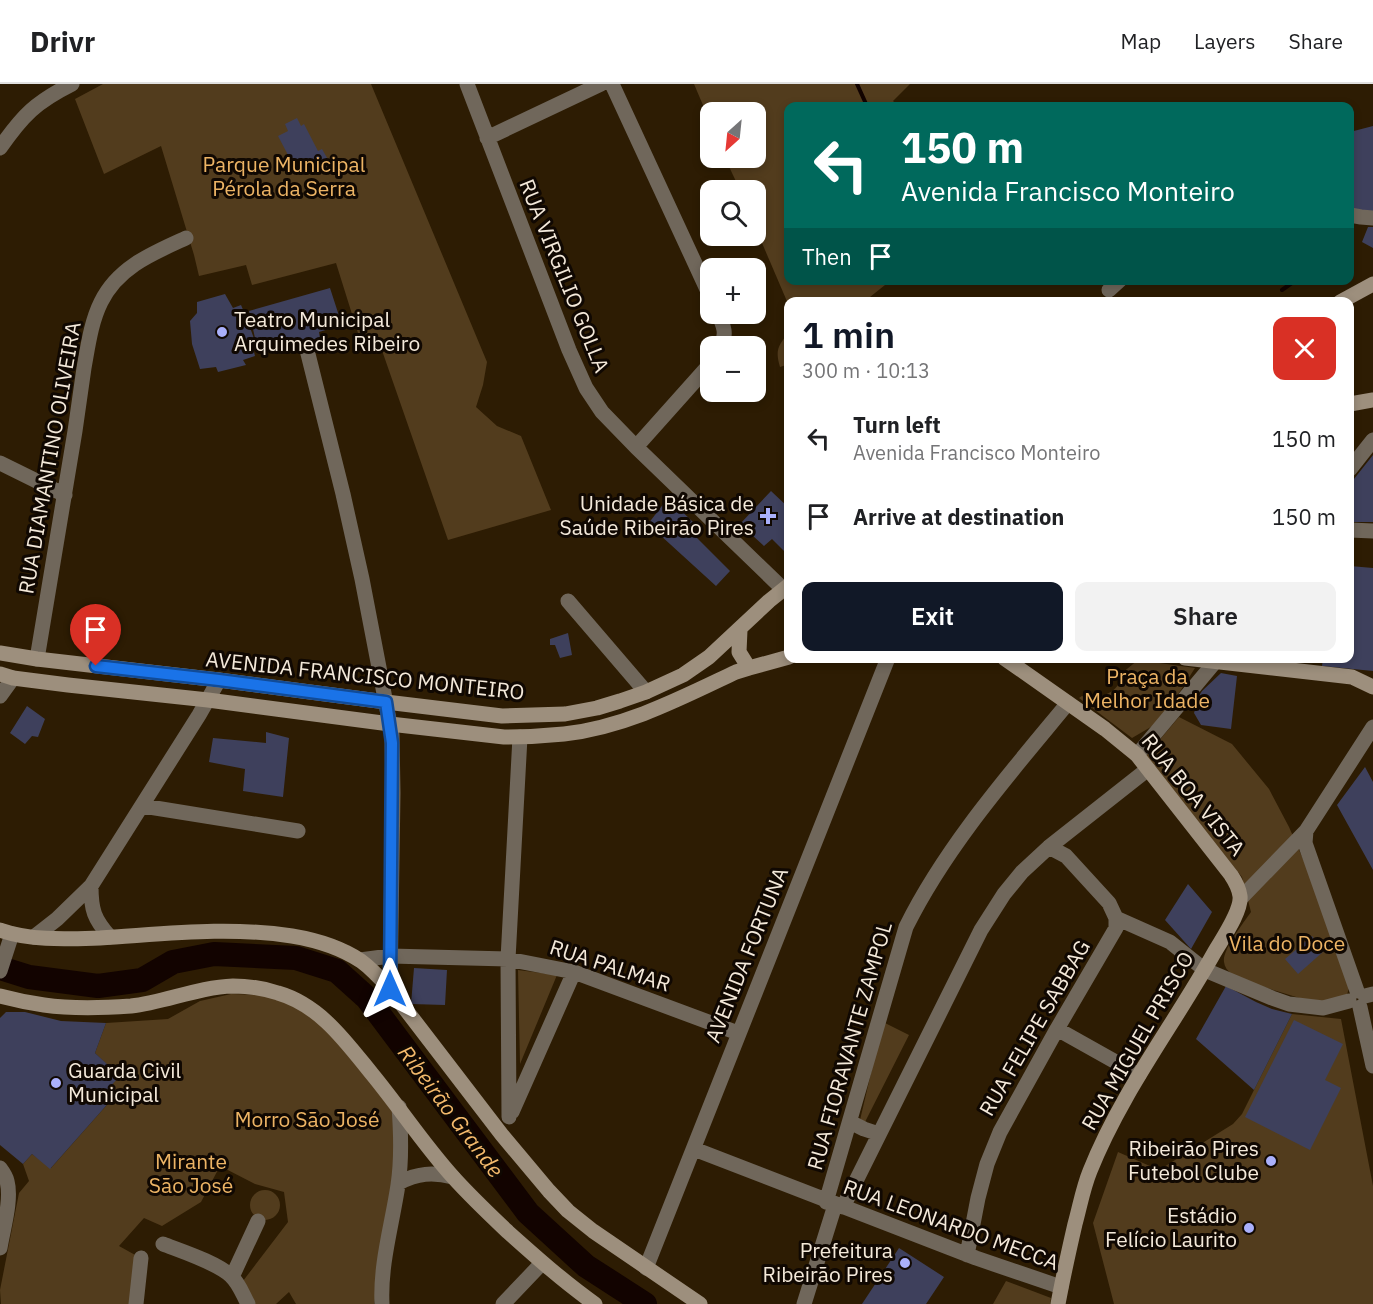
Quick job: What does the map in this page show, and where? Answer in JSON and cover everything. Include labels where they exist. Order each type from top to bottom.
[{"type":"main road","points":[[1349,297],[1373,284]]},
{"type":"main road","points":[[1354,403],[1373,400]]},
{"type":"main road","name":"AVENIDA FRANCISCO MONTEIRO","points":[[0,653],[502,716],[565,714],[597,708],[646,692],[683,675],[709,657],[784,589]]},
{"type":"main road","points":[[740,630],[739,652],[748,668]]},
{"type":"main road","name":"AVENIDA FRANCISCO MONTEIRO","points":[[6,676],[390,724],[520,737],[565,734],[627,720],[748,668],[784,658]]},
{"type":"main road","points":[[1232,663],[1352,677],[1373,687]]},
{"type":"main road","name":"RUA BOA VISTA","points":[[1026,665],[1068,703],[1106,729],[1137,755],[1231,875],[1237,886],[1240,903]]},
{"type":"main road","name":"RUA MIGUEL PRISCO","points":[[1058,1304],[1081,1200],[1100,1149],[1139,1075],[1204,970],[1240,903]]},
{"type":"main road","points":[[6,932],[34,937],[72,939],[229,930],[267,932],[310,939],[338,948],[360,960],[390,982],[502,1134],[568,1211],[593,1231],[700,1304]]},
{"type":"main road","points":[[0,996],[46,1006],[131,1006],[197,991],[232,986],[255,987],[280,993],[305,1005],[326,1020],[341,1036],[453,1177],[477,1202],[542,1263],[595,1304]]},
{"type":"street","points":[[0,148],[31,109],[50,95],[72,84]]},
{"type":"street","name":"RUA VIRGILIO GOLLA","points":[[466,84],[569,350],[586,388],[602,412],[636,447],[784,585]]},
{"type":"street","points":[[487,138],[601,84]]},
{"type":"street","points":[[612,84],[700,274]]},
{"type":"street","points":[[1354,216],[1373,218]]},
{"type":"street","name":"RUA DIAMANTINO OLIVEIRA","points":[[37,659],[93,324],[101,302],[116,280],[152,253],[186,238]]},
{"type":"street","points":[[308,354],[362,579],[390,724],[393,783],[390,982]]},
{"type":"street","points":[[636,447],[700,375]]},
{"type":"street","points":[[1354,464],[1373,440]]},
{"type":"street","points":[[0,463],[65,495]]},
{"type":"street","points":[[1354,530],[1373,531]]},
{"type":"street","points":[[568,601],[646,692]]},
{"type":"street","name":"AVENIDA FORTUNA","points":[[646,1268],[886,663]]},
{"type":"street","points":[[1137,755],[1204,663]]},
{"type":"street","points":[[0,696],[6,676]]},
{"type":"street","points":[[34,937],[57,919],[91,886],[143,806],[219,680]]},
{"type":"street","name":"RUA FIORAVANTE ZAMPOL","points":[[835,1205],[850,1122],[906,927],[916,907],[954,848],[992,796],[1068,703]]},
{"type":"street","points":[[1240,903],[1306,831],[1373,727]]},
{"type":"street","points":[[520,737],[508,959],[510,1117],[574,972]]},
{"type":"street","points":[[804,1304],[835,1205],[879,1134],[981,930],[1004,894],[1049,847],[1148,769]]},
{"type":"street","points":[[143,806],[298,831]]},
{"type":"street","points":[[1306,831],[1307,850],[1361,998],[1373,1066]]},
{"type":"street","points":[[1049,847],[1066,856],[1109,903],[1116,918],[1170,942],[1204,970],[1289,1004],[1323,1008],[1361,998]]},
{"type":"street","points":[[91,886],[91,905],[95,917],[110,937]]},
{"type":"street","name":"RUA FELIPE SABBAG","points":[[967,1255],[987,1164],[1000,1132],[1116,928],[1116,918]]},
{"type":"street","points":[[0,971],[8,949],[6,932]]},
{"type":"street","name":"RUA PALMAR","points":[[360,960],[390,956],[508,959],[574,972],[738,1033]]},
{"type":"street","name":"RUA PALMAR","points":[[390,982],[428,957]]},
{"type":"street","points":[[1057,1029],[1139,1075]]},
{"type":"street","points":[[382,1304],[381,1282],[399,1183],[401,1138],[399,1107]]},
{"type":"street","points":[[850,1122],[864,1130],[879,1134]]},
{"type":"street","name":"RUA LEONARDO MECCA","points":[[694,1149],[967,1255],[1061,1287]]},
{"type":"street","points":[[0,1168],[7,1179],[8,1190],[0,1248]]},
{"type":"street","points":[[399,1183],[417,1175],[431,1173],[453,1177]]},
{"type":"street","points":[[232,1277],[258,1221]]},
{"type":"street","points":[[163,1244],[204,1260],[232,1277],[248,1304]]},
{"type":"street","points":[[136,1304],[141,1258]]},
{"type":"street","points":[[503,1304],[542,1263]]},
{"type":"green space","name":"Parque Municipal Pérola da Serra","points":[[103,84],[371,84],[487,362],[476,407],[497,426],[521,436],[551,510],[448,540],[378,339],[362,346],[336,263],[252,285],[246,265],[199,276],[161,146],[104,174],[75,99]]},
{"type":"green space","points":[[694,84],[910,84],[894,102],[784,102],[784,285],[885,285],[870,297],[785,297],[763,246],[766,246],[766,180],[735,180],[730,168],[766,168],[766,102],[702,102]]},
{"type":"green space","points":[[784,338],[784,366],[780,367],[778,348]]},
{"type":"green space","name":"Praça da Melhor Idade","points":[[1134,663],[1159,663],[1195,668],[1156,724],[1132,738],[1079,698],[1082,696],[1089,699],[1111,692],[1118,685],[1122,673]]},
{"type":"green space","name":"Vila do Doce","points":[[1179,717],[1232,744],[1269,789],[1289,827],[1321,900],[1351,980],[1347,995],[1319,1004],[1244,981],[1226,969],[1224,957],[1226,951],[1251,912],[1242,877],[1146,756]]},
{"type":"green space","points":[[518,970],[557,975],[520,1064]]},
{"type":"green space","name":"Morro São José","points":[[231,994],[268,995],[306,1008],[391,1102],[397,1125],[392,1213],[374,1304],[296,1304],[289,1292],[276,1304],[254,1304],[243,1281],[288,1222],[284,1192],[255,1184],[220,1166],[201,1202],[162,1226],[144,1218],[119,1246],[137,1256],[132,1304],[1,1304],[0,1290],[19,1193],[29,1181],[23,1164],[32,1154],[51,1168],[113,1098],[106,1091],[119,1076],[95,1053],[106,1023],[168,1019],[200,1001]]},
{"type":"green space","name":"Ribeirão Pires Futebol Clube","points":[[1292,1014],[1341,1019],[1373,1186],[1373,1304],[1114,1304],[1093,1223],[1118,1152],[1159,1170],[1233,1124],[1242,1114]]},
{"type":"green space","points":[[883,1022],[909,1035],[865,1122],[860,1120]]},
{"type":"green space","points":[[265,1190],[275,1195],[280,1205],[275,1215],[265,1220],[255,1215],[250,1205],[255,1195]]},
{"type":"green space","points":[[1006,1281],[1051,1298],[1050,1304],[993,1304]]},
{"type":"building","points":[[297,118],[301,126],[304,124],[318,151],[322,149],[330,163],[308,173],[305,168],[297,172],[278,136],[288,131],[285,124]]},
{"type":"building","points":[[1373,126],[1373,213],[1354,211],[1354,131]]},
{"type":"building","points":[[1368,227],[1373,227],[1373,248],[1362,242]]},
{"type":"building","points":[[330,288],[342,325],[319,332],[320,338],[284,346],[281,340],[257,347],[249,311]]},
{"type":"building","name":"Teatro Municipal Arquimedes Ribeiro","points":[[225,294],[233,308],[241,305],[257,347],[253,348],[255,356],[243,360],[246,365],[218,372],[216,367],[200,369],[192,344],[190,321],[197,313],[197,302]]},
{"type":"building","points":[[1373,455],[1373,522],[1354,522],[1354,479]]},
{"type":"building","name":"Unidade Básica de Saúde Ribeirão Pires","points":[[771,491],[784,503],[784,551],[772,539],[764,546],[740,524]]},
{"type":"building","points":[[668,498],[694,523],[689,530],[730,571],[716,586],[648,524]]},
{"type":"building","points":[[1354,566],[1373,568],[1373,671],[1322,666],[1322,663],[1354,663]]},
{"type":"building","points":[[568,633],[572,655],[560,658],[555,645],[550,645],[550,639]]},
{"type":"building","points":[[1221,673],[1237,676],[1231,729],[1201,725],[1194,713],[1202,691]]},
{"type":"building","points":[[27,706],[45,719],[38,737],[32,736],[25,744],[10,733]]},
{"type":"building","points":[[266,732],[289,738],[283,797],[243,791],[245,769],[209,762],[213,738],[266,743]]},
{"type":"building","points":[[1365,767],[1373,782],[1373,870],[1337,805]]},
{"type":"building","points":[[1188,884],[1212,912],[1191,949],[1165,920]]},
{"type":"building","points":[[1312,936],[1324,951],[1298,974],[1285,959]]},
{"type":"building","points":[[414,968],[447,970],[445,1005],[411,1004]]},
{"type":"building","points":[[1226,986],[1272,1009],[1292,1014],[1254,1090],[1196,1039]]},
{"type":"building","name":"Guarda Civil Municipal","points":[[6,1012],[25,1012],[61,1021],[106,1023],[95,1053],[120,1076],[106,1091],[113,1098],[50,1169],[32,1154],[23,1164],[0,1145],[0,1018]]},
{"type":"building","points":[[1294,1020],[1343,1044],[1325,1080],[1341,1088],[1310,1150],[1245,1117]]},
{"type":"building","name":"Prefeitura Ribeirão Pires","points":[[899,1248],[944,1277],[926,1304],[862,1304]]},
{"type":"waterway","points":[[857,84],[865,102]]},
{"type":"waterway","points":[[1282,290],[1289,285]]},
{"type":"waterway","name":"Ribeirão Grande","points":[[0,968],[29,977],[98,986],[142,980],[173,962],[214,954],[296,958],[337,971],[367,998],[528,1213],[586,1266],[645,1304]]},
{"type":"place","name":"Teatro Municipal Arquimedes Ribeiro","points":[[222,332]]},
{"type":"place","name":"Unidade Básica de Saúde Ribeirão Pires","points":[[768,516]]},
{"type":"place","name":"Guarda Civil Municipal","points":[[56,1083]]},
{"type":"place","name":"Ribeirão Pires Futebol Clube","points":[[1271,1161]]},
{"type":"place","name":"Estádio Felício Laurito","points":[[1249,1228]]},
{"type":"place","name":"Prefeitura Ribeirão Pires","points":[[905,1263]]},
{"type":"route","points":[[96,666],[386,702],[392,735],[393,793],[390,989]]},
{"type":"park label","name":"Mirante São José","points":[[191,1174]]}]
